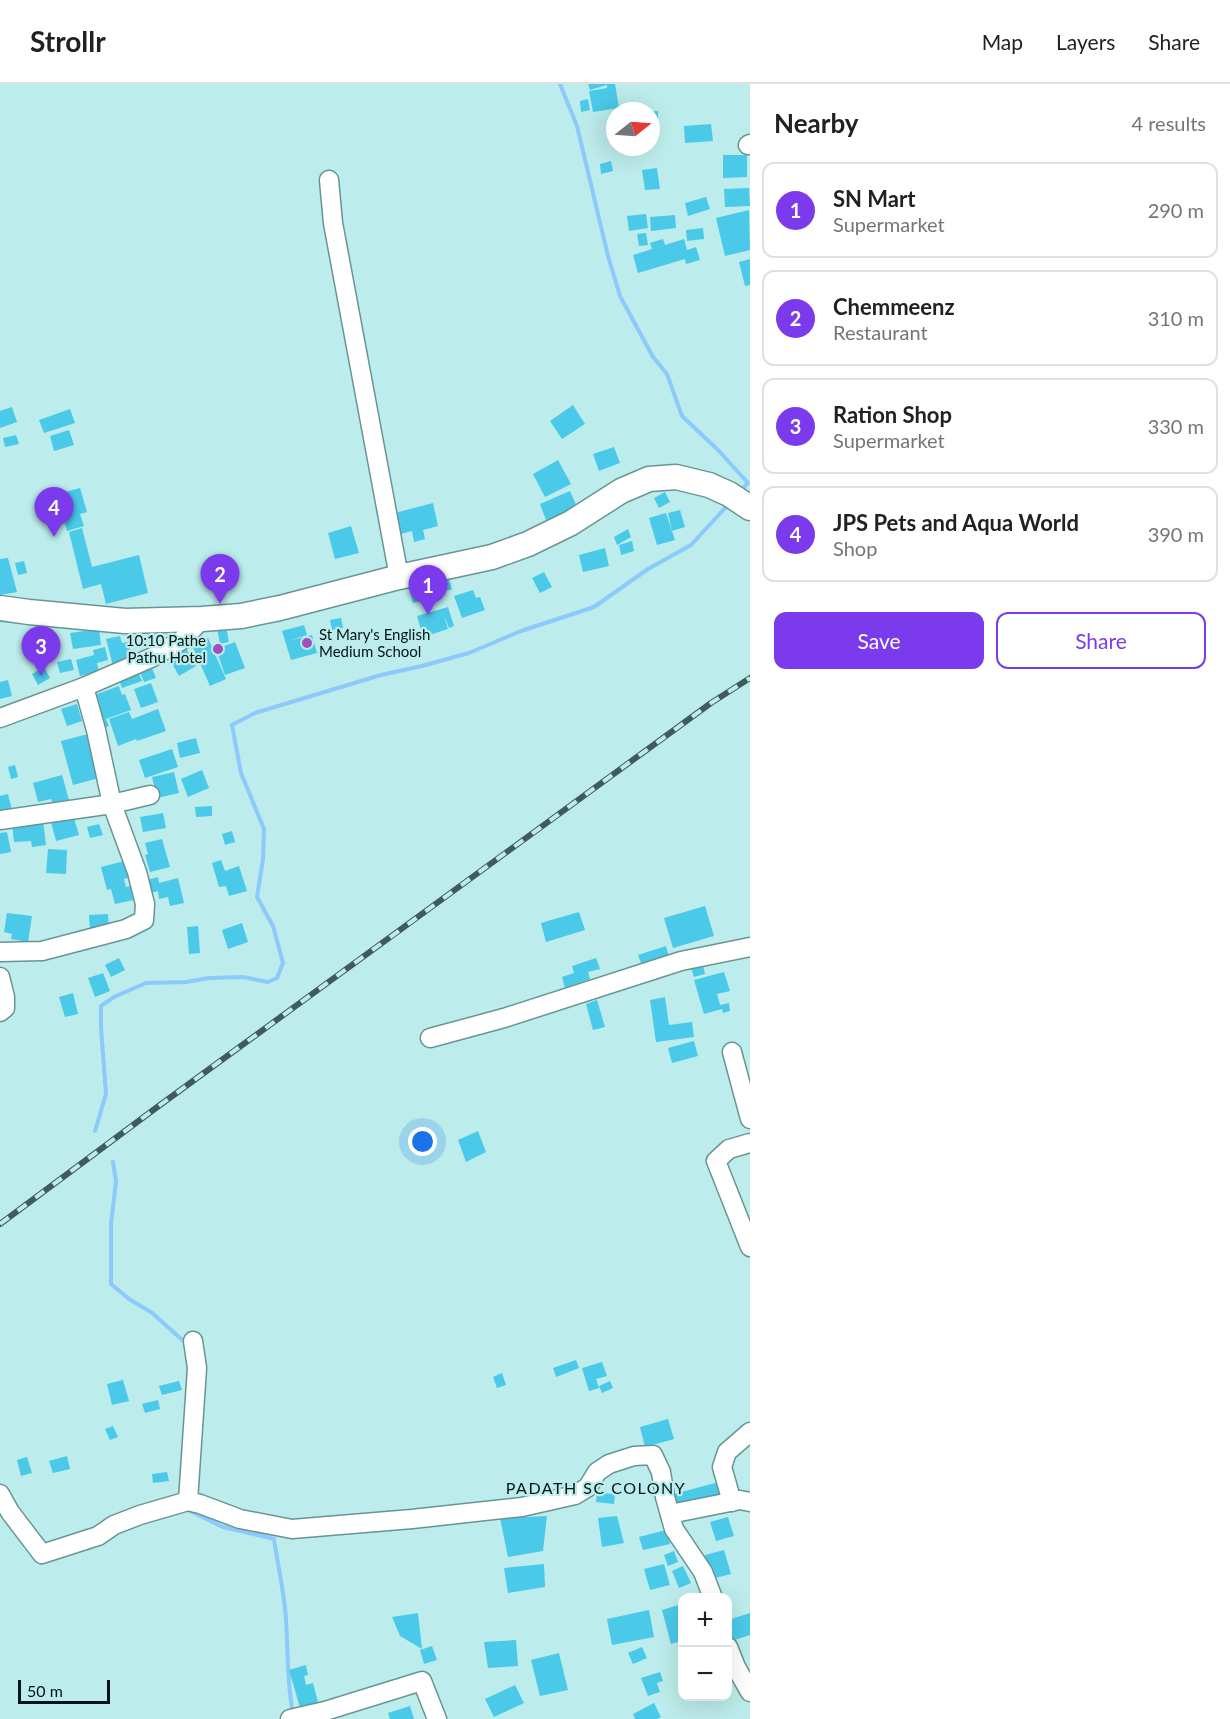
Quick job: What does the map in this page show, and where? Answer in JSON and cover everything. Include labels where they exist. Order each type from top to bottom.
[{"type":"main road","points":[[0,608],[125,621],[241,616],[492,556],[528,544],[571,523],[621,491],[649,478],[676,477],[709,485],[729,494],[750,508]]},
{"type":"street","points":[[330,180],[333,223],[399,577]]},
{"type":"street","points":[[0,718],[84,687],[153,657],[182,640],[202,619]]},
{"type":"street","points":[[0,952],[42,951],[126,929],[144,920],[145,904],[137,872],[112,804],[84,687]]},
{"type":"street","points":[[0,820],[112,804],[150,795]]},
{"type":"street","points":[[430,1038],[504,1018],[681,961],[750,947]]},
{"type":"street","points":[[0,976],[5,1008],[0,1012]]},
{"type":"street","points":[[732,1052],[750,1119]]},
{"type":"street","points":[[750,1143],[729,1149],[716,1161],[750,1248]]},
{"type":"street","points":[[188,1501],[197,1368],[193,1341]]},
{"type":"street","points":[[670,1514],[741,1502],[722,1467],[727,1452],[750,1432]]},
{"type":"street","points":[[0,1494],[10,1512],[42,1554],[98,1536],[114,1525],[140,1515],[188,1501],[240,1520],[292,1529],[522,1507],[575,1494],[588,1488],[597,1472],[609,1464],[634,1456],[653,1455],[661,1472],[674,1529],[703,1572],[711,1593]]},
{"type":"street","points":[[732,1658],[750,1692]]},
{"type":"street","points":[[290,1719],[325,1711],[422,1681],[437,1719]]},
{"type":"building","points":[[588,84],[615,84],[618,102],[606,102],[606,110],[593,112],[589,91],[607,88],[607,85],[590,90]]},
{"type":"building","points":[[588,99],[590,110],[581,112],[580,101]]},
{"type":"building","points":[[711,124],[713,141],[685,143],[684,126]]},
{"type":"building","points":[[723,155],[747,155],[747,177],[723,178]]},
{"type":"building","points":[[611,161],[613,171],[601,174],[600,164]]},
{"type":"building","points":[[657,168],[660,189],[645,190],[642,170]]},
{"type":"building","points":[[749,188],[750,206],[725,207],[724,189]]},
{"type":"building","points":[[706,197],[710,209],[688,216],[685,203]]},
{"type":"building","points":[[749,210],[750,250],[725,256],[716,218]]},
{"type":"building","points":[[646,214],[648,228],[629,231],[627,216]]},
{"type":"building","points":[[675,215],[676,228],[651,231],[650,217]]},
{"type":"building","points":[[703,228],[704,239],[687,241],[686,230]]},
{"type":"building","points":[[646,233],[648,245],[639,246],[637,234]]},
{"type":"building","points":[[663,239],[665,245],[684,239],[687,250],[696,247],[700,260],[686,264],[685,259],[638,273],[633,255],[652,249],[650,243]]},
{"type":"building","points":[[750,259],[750,285],[745,286],[739,262]]},
{"type":"building","points":[[573,405],[585,424],[562,439],[550,421]]},
{"type":"building","points":[[12,407],[17,422],[0,428],[0,411]]},
{"type":"building","points":[[70,409],[75,423],[44,433],[39,420]]},
{"type":"building","points":[[69,430],[74,445],[54,451],[50,436]]},
{"type":"building","points":[[16,435],[19,444],[5,447],[3,438]]},
{"type":"building","points":[[614,447],[620,463],[599,471],[593,454]]},
{"type":"building","points":[[558,460],[571,484],[545,497],[533,474]]},
{"type":"building","points":[[80,488],[87,512],[80,514],[84,526],[67,531],[57,494]]},
{"type":"building","points":[[570,491],[577,507],[546,520],[540,504]]},
{"type":"building","points":[[665,492],[670,502],[659,508],[654,498]]},
{"type":"building","points":[[433,503],[438,526],[423,530],[425,539],[414,542],[412,531],[397,535],[391,514]]},
{"type":"building","points":[[680,510],[685,527],[672,531],[668,513]]},
{"type":"building","points":[[666,513],[675,540],[657,545],[649,518]]},
{"type":"building","points":[[351,526],[359,553],[335,559],[328,533]]},
{"type":"building","points":[[82,528],[92,567],[139,555],[148,593],[106,604],[101,584],[83,589],[69,532]]},
{"type":"building","points":[[628,529],[631,537],[617,545],[614,537]]},
{"type":"building","points":[[632,541],[634,551],[621,555],[619,545]]},
{"type":"building","points":[[605,548],[609,566],[583,572],[579,555]]},
{"type":"building","points":[[8,558],[17,592],[0,595],[0,559]]},
{"type":"building","points":[[24,561],[27,573],[18,575],[15,563]]},
{"type":"building","points":[[544,572],[552,587],[540,593],[532,578]]},
{"type":"building","points":[[448,577],[452,589],[443,592],[439,580]]},
{"type":"building","points":[[423,584],[427,599],[413,603],[409,588]]},
{"type":"building","points":[[439,585],[443,596],[434,599],[430,588]]},
{"type":"building","points":[[473,590],[476,598],[480,597],[485,610],[462,618],[454,596]]},
{"type":"building","points":[[448,607],[454,626],[449,628],[444,615],[448,629],[423,637],[417,616]]},
{"type":"building","points":[[341,618],[343,628],[332,630],[330,620]]},
{"type":"building","points":[[304,625],[307,635],[288,641],[312,635],[317,653],[291,660],[282,631]]},
{"type":"building","points":[[226,626],[229,642],[220,644],[217,628]]},
{"type":"building","points":[[99,629],[101,645],[73,649],[70,633]]},
{"type":"building","points":[[120,636],[122,643],[128,642],[133,661],[113,666],[106,639]]},
{"type":"building","points":[[208,638],[226,679],[210,686],[192,645]]},
{"type":"building","points":[[235,642],[245,668],[225,675],[216,649]]},
{"type":"building","points":[[183,643],[196,666],[179,676],[166,652]]},
{"type":"building","points":[[105,647],[108,660],[97,663],[99,671],[80,676],[76,660],[94,655],[93,650]]},
{"type":"building","points":[[71,659],[74,670],[60,673],[57,662]]},
{"type":"building","points":[[44,667],[50,678],[38,685],[32,674]]},
{"type":"building","points":[[152,668],[156,678],[144,682],[140,672]]},
{"type":"building","points":[[138,671],[142,681],[122,688],[118,677]]},
{"type":"building","points":[[8,680],[12,696],[0,699],[0,682]]},
{"type":"building","points":[[151,683],[158,702],[141,708],[134,689]]},
{"type":"building","points":[[119,686],[131,710],[106,719],[109,726],[104,728],[92,696]]},
{"type":"building","points":[[77,704],[82,721],[67,726],[61,709]]},
{"type":"building","points":[[158,709],[166,731],[118,746],[109,719],[129,712],[132,719]]},
{"type":"building","points":[[92,733],[99,778],[73,785],[61,741]]},
{"type":"building","points":[[196,738],[200,753],[180,758],[177,743]]},
{"type":"building","points":[[172,749],[178,767],[145,778],[139,760]]},
{"type":"building","points":[[15,765],[18,777],[11,779],[8,767]]},
{"type":"building","points":[[202,770],[209,788],[188,797],[181,779]]},
{"type":"building","points":[[174,772],[179,793],[157,798],[152,777]]},
{"type":"building","points":[[62,775],[69,800],[53,804],[51,799],[38,802],[33,783]]},
{"type":"building","points":[[8,794],[12,810],[0,813],[0,796]]},
{"type":"building","points":[[212,806],[212,816],[196,817],[195,807]]},
{"type":"building","points":[[163,813],[166,828],[143,832],[140,817]]},
{"type":"building","points":[[65,814],[67,820],[74,818],[79,835],[56,841],[50,818]]},
{"type":"building","points":[[43,820],[46,845],[32,847],[31,841],[14,842],[12,823]]},
{"type":"building","points":[[99,824],[103,835],[90,838],[87,827]]},
{"type":"building","points":[[232,831],[235,842],[225,845],[222,834]]},
{"type":"building","points":[[7,832],[11,852],[0,854],[0,833]]},
{"type":"building","points":[[162,839],[170,867],[150,872],[145,855],[148,854],[145,843]]},
{"type":"building","points":[[48,849],[67,850],[66,874],[46,873]]},
{"type":"building","points":[[128,860],[132,877],[124,879],[126,887],[135,885],[138,899],[115,904],[111,889],[107,890],[101,867]]},
{"type":"building","points":[[221,860],[225,871],[239,866],[247,891],[229,896],[226,886],[219,887],[212,863]]},
{"type":"building","points":[[158,877],[159,883],[178,878],[184,903],[170,906],[168,897],[159,899],[158,891],[151,893],[147,880]]},
{"type":"building","points":[[705,906],[714,936],[673,948],[664,918]]},
{"type":"building","points":[[579,912],[585,930],[546,942],[541,923]]},
{"type":"building","points":[[7,913],[32,916],[28,942],[11,939],[12,934],[4,932]]},
{"type":"building","points":[[108,914],[109,929],[90,930],[89,915]]},
{"type":"building","points":[[242,923],[248,942],[228,949],[222,930]]},
{"type":"building","points":[[198,926],[200,953],[189,954],[187,927]]},
{"type":"building","points":[[666,946],[669,957],[642,966],[638,955]]},
{"type":"building","points":[[119,958],[125,970],[111,977],[105,965]]},
{"type":"building","points":[[596,958],[600,969],[588,972],[590,979],[565,988],[562,977],[574,973],[572,966]]},
{"type":"building","points":[[703,965],[705,974],[694,977],[691,968]]},
{"type":"building","points":[[724,972],[730,991],[717,994],[720,1005],[729,1003],[730,1011],[723,1013],[722,1009],[704,1014],[694,980]]},
{"type":"building","points":[[103,973],[110,991],[95,997],[88,978]]},
{"type":"building","points":[[73,993],[78,1014],[65,1017],[59,997]]},
{"type":"building","points":[[665,997],[669,1025],[692,1022],[694,1037],[656,1042],[650,1000]]},
{"type":"building","points":[[597,1000],[605,1027],[593,1030],[586,1004]]},
{"type":"building","points":[[694,1041],[698,1056],[672,1063],[668,1048]]},
{"type":"building","points":[[478,1131],[486,1152],[466,1162],[458,1140]]},
{"type":"building","points":[[576,1360],[579,1368],[556,1377],[553,1368]]},
{"type":"building","points":[[602,1362],[607,1376],[596,1379],[599,1388],[589,1391],[582,1368]]},
{"type":"building","points":[[502,1373],[506,1385],[497,1388],[493,1377]]},
{"type":"building","points":[[123,1380],[129,1401],[112,1405],[107,1384]]},
{"type":"building","points":[[179,1381],[182,1390],[162,1395],[159,1386]]},
{"type":"building","points":[[610,1381],[613,1388],[602,1393],[599,1386]]},
{"type":"building","points":[[158,1400],[160,1409],[145,1413],[142,1404]]},
{"type":"building","points":[[668,1419],[674,1439],[645,1447],[640,1427]]},
{"type":"building","points":[[113,1426],[118,1437],[110,1440],[105,1429]]},
{"type":"building","points":[[67,1456],[70,1469],[53,1473],[49,1461]]},
{"type":"building","points":[[27,1457],[32,1473],[21,1476],[17,1460]]},
{"type":"building","points":[[167,1472],[169,1481],[153,1483],[152,1474]]},
{"type":"building","points":[[719,1482],[723,1497],[674,1510],[670,1495]]},
{"type":"building","points":[[597,1493],[615,1494],[614,1504],[596,1502]]},
{"type":"building","points":[[547,1516],[543,1551],[508,1557],[500,1518]]},
{"type":"building","points":[[617,1516],[624,1543],[602,1547],[598,1518]]},
{"type":"building","points":[[728,1517],[734,1536],[716,1541],[710,1522]]},
{"type":"building","points":[[666,1530],[670,1544],[643,1550],[639,1537]]},
{"type":"building","points":[[724,1550],[731,1574],[711,1579],[705,1555]]},
{"type":"building","points":[[674,1551],[678,1562],[668,1566],[664,1555]]},
{"type":"building","points":[[544,1564],[545,1587],[508,1593],[504,1568]]},
{"type":"building","points":[[664,1564],[670,1585],[650,1590],[644,1569]]},
{"type":"building","points":[[683,1566],[691,1583],[679,1588],[672,1571]]},
{"type":"building","points":[[678,1605],[678,1642],[671,1644],[662,1610]]},
{"type":"building","points":[[649,1610],[654,1637],[612,1645],[607,1619]]},
{"type":"building","points":[[418,1613],[422,1649],[400,1636],[392,1617]]},
{"type":"building","points":[[750,1613],[750,1635],[732,1641],[732,1619]]},
{"type":"building","points":[[516,1640],[518,1666],[488,1668],[484,1642]]},
{"type":"building","points":[[432,1646],[437,1660],[424,1664],[420,1650]]},
{"type":"building","points":[[642,1647],[647,1658],[633,1664],[628,1653]]},
{"type":"building","points":[[559,1653],[568,1690],[540,1696],[531,1660]]},
{"type":"building","points":[[306,1665],[308,1675],[304,1676],[306,1685],[313,1683],[319,1706],[301,1711],[289,1670]]},
{"type":"building","points":[[660,1672],[663,1681],[657,1683],[660,1692],[648,1696],[641,1678]]},
{"type":"building","points":[[515,1685],[524,1703],[494,1717],[485,1699]]},
{"type":"building","points":[[654,1703],[661,1717],[635,1719],[633,1714]]},
{"type":"building","points":[[410,1706],[414,1719],[390,1719],[388,1713]]},
{"type":"waterway","points":[[560,84],[577,126],[608,256],[620,296],[653,357],[667,374],[682,416],[748,483],[742,489]]},
{"type":"waterway","points":[[95,1131],[106,1094],[101,1006],[114,997],[146,983],[243,977],[268,982],[277,978],[283,963],[273,926],[257,897],[263,859],[264,829],[241,773],[232,725],[255,713],[381,675],[469,653],[521,631],[594,607],[648,569],[691,545],[727,506]]},
{"type":"waterway","points":[[113,1162],[116,1181],[111,1224],[111,1284],[129,1299],[151,1312],[188,1345]]},
{"type":"waterway","points":[[190,1511],[223,1527],[274,1539],[285,1609],[292,1708]]},
{"type":"railway","points":[[0,1224],[711,703],[750,678]]},
{"type":"place","name":"JPS Pets and Aqua World","points":[[54,537]]},
{"type":"place","name":"Chemmeenz","points":[[220,604]]},
{"type":"place","name":"SN Mart","points":[[428,615]]},
{"type":"place","name":"St Mary's English Medium School","points":[[307,643]]},
{"type":"place","name":"10:10 Pathe Pathu Hotel","points":[[218,649]]},
{"type":"place","name":"Ration Shop","points":[[41,676]]},
{"type":"district","name":"PADATH SC COLONY","points":[[596,1487]]}]
